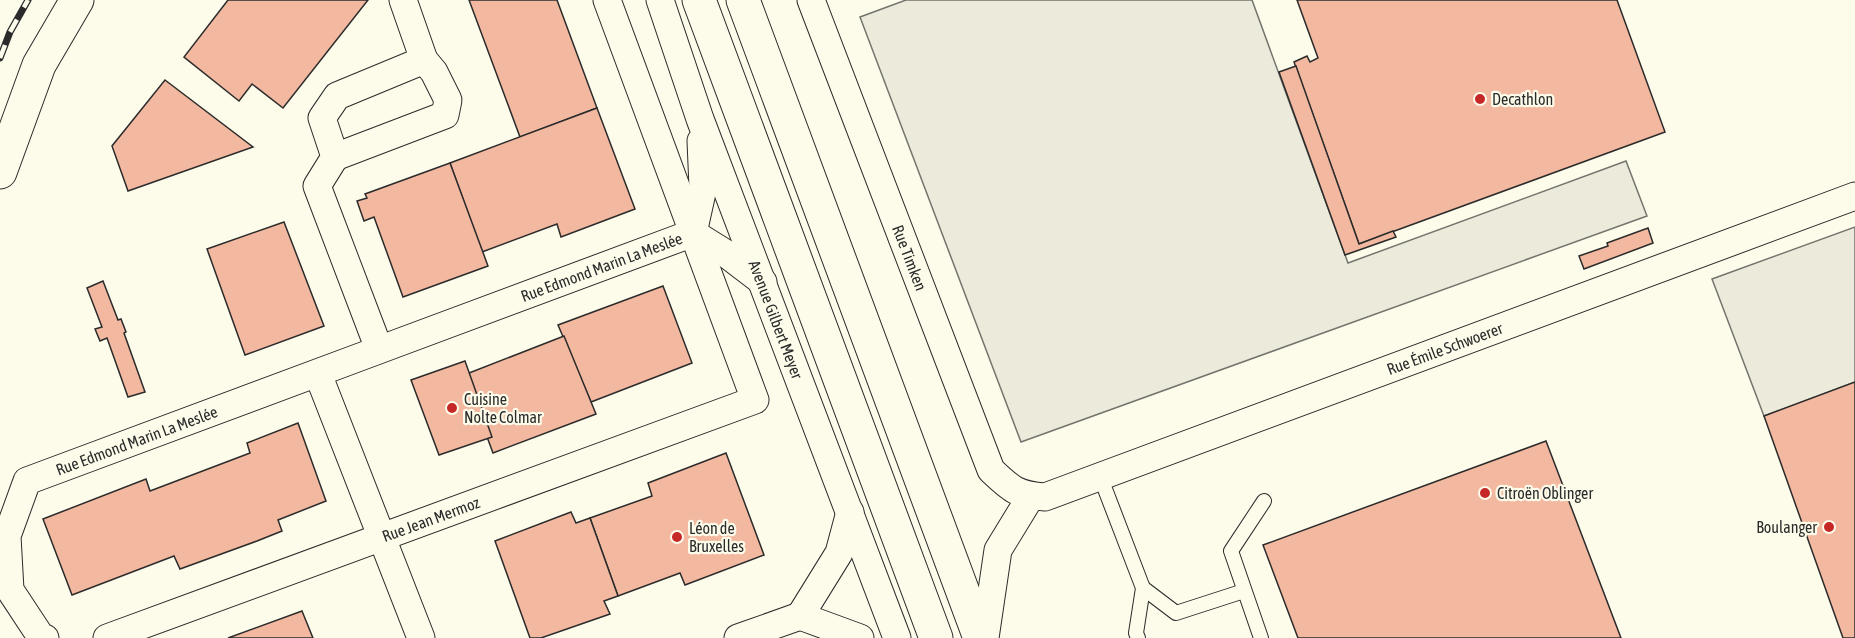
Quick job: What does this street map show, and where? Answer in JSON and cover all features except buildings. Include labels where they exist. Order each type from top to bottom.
[{"type":"main road","points":[[0,172],[39,65],[77,0]]},
{"type":"main road","points":[[699,0],[936,638]]},
{"type":"main road","points":[[743,0],[982,638]]},
{"type":"street","points":[[379,349],[317,186],[335,157],[446,115],[448,99],[434,72],[424,60],[402,0]]},
{"type":"street","name":"Rue Edmond Marin La Meslée","points":[[45,638],[41,637],[10,590],[7,536],[27,481],[693,234],[607,0]]},
{"type":"street","name":"Avenue Gilbert Meyer","points":[[660,0],[700,119],[897,638]]},
{"type":"street","name":"Rue Timken","points":[[811,0],[991,470],[1010,489],[1032,496]]},
{"type":"street","points":[[335,157],[322,118],[337,96],[424,60]]},
{"type":"street","points":[[700,119],[703,188],[693,234],[725,253],[763,282]]},
{"type":"street","name":"Rue Émile Schwoerer","points":[[1032,496],[1045,497],[1855,196]]},
{"type":"street","name":"Rue Jean Mermoz","points":[[107,638],[755,400],[693,234]]},
{"type":"street","points":[[318,374],[421,638]]},
{"type":"street","points":[[982,638],[998,550],[1032,496]]},
{"type":"street","points":[[738,638],[800,616],[839,553],[850,512]]},
{"type":"street","points":[[800,616],[860,638]]},
{"type":"lane","points":[[1100,476],[1143,588],[1136,633],[1138,638]]},
{"type":"lane","points":[[1261,638],[1231,551],[1264,501]]},
{"type":"lane","points":[[1143,588],[1176,613],[1245,591]]},
{"type":"shaded area","points":[[906,0],[1252,0],[1348,263],[1626,161],[1647,216],[1021,442],[860,17]]},
{"type":"shaded area","points":[[1855,227],[1855,382],[1764,416],[1712,279]]},
{"type":"railway","points":[[0,58],[10,32],[28,0]]},
{"type":"place","name":"Decathlon","points":[[1480,99]]},
{"type":"place","name":"Cuisine Nolte Colmar","points":[[452,408]]},
{"type":"place","name":"Citroën Oblinger","points":[[1485,493]]},
{"type":"place","name":"Boulanger","points":[[1829,527]]},
{"type":"place","name":"Léon de Bruxelles","points":[[677,537]]}]
